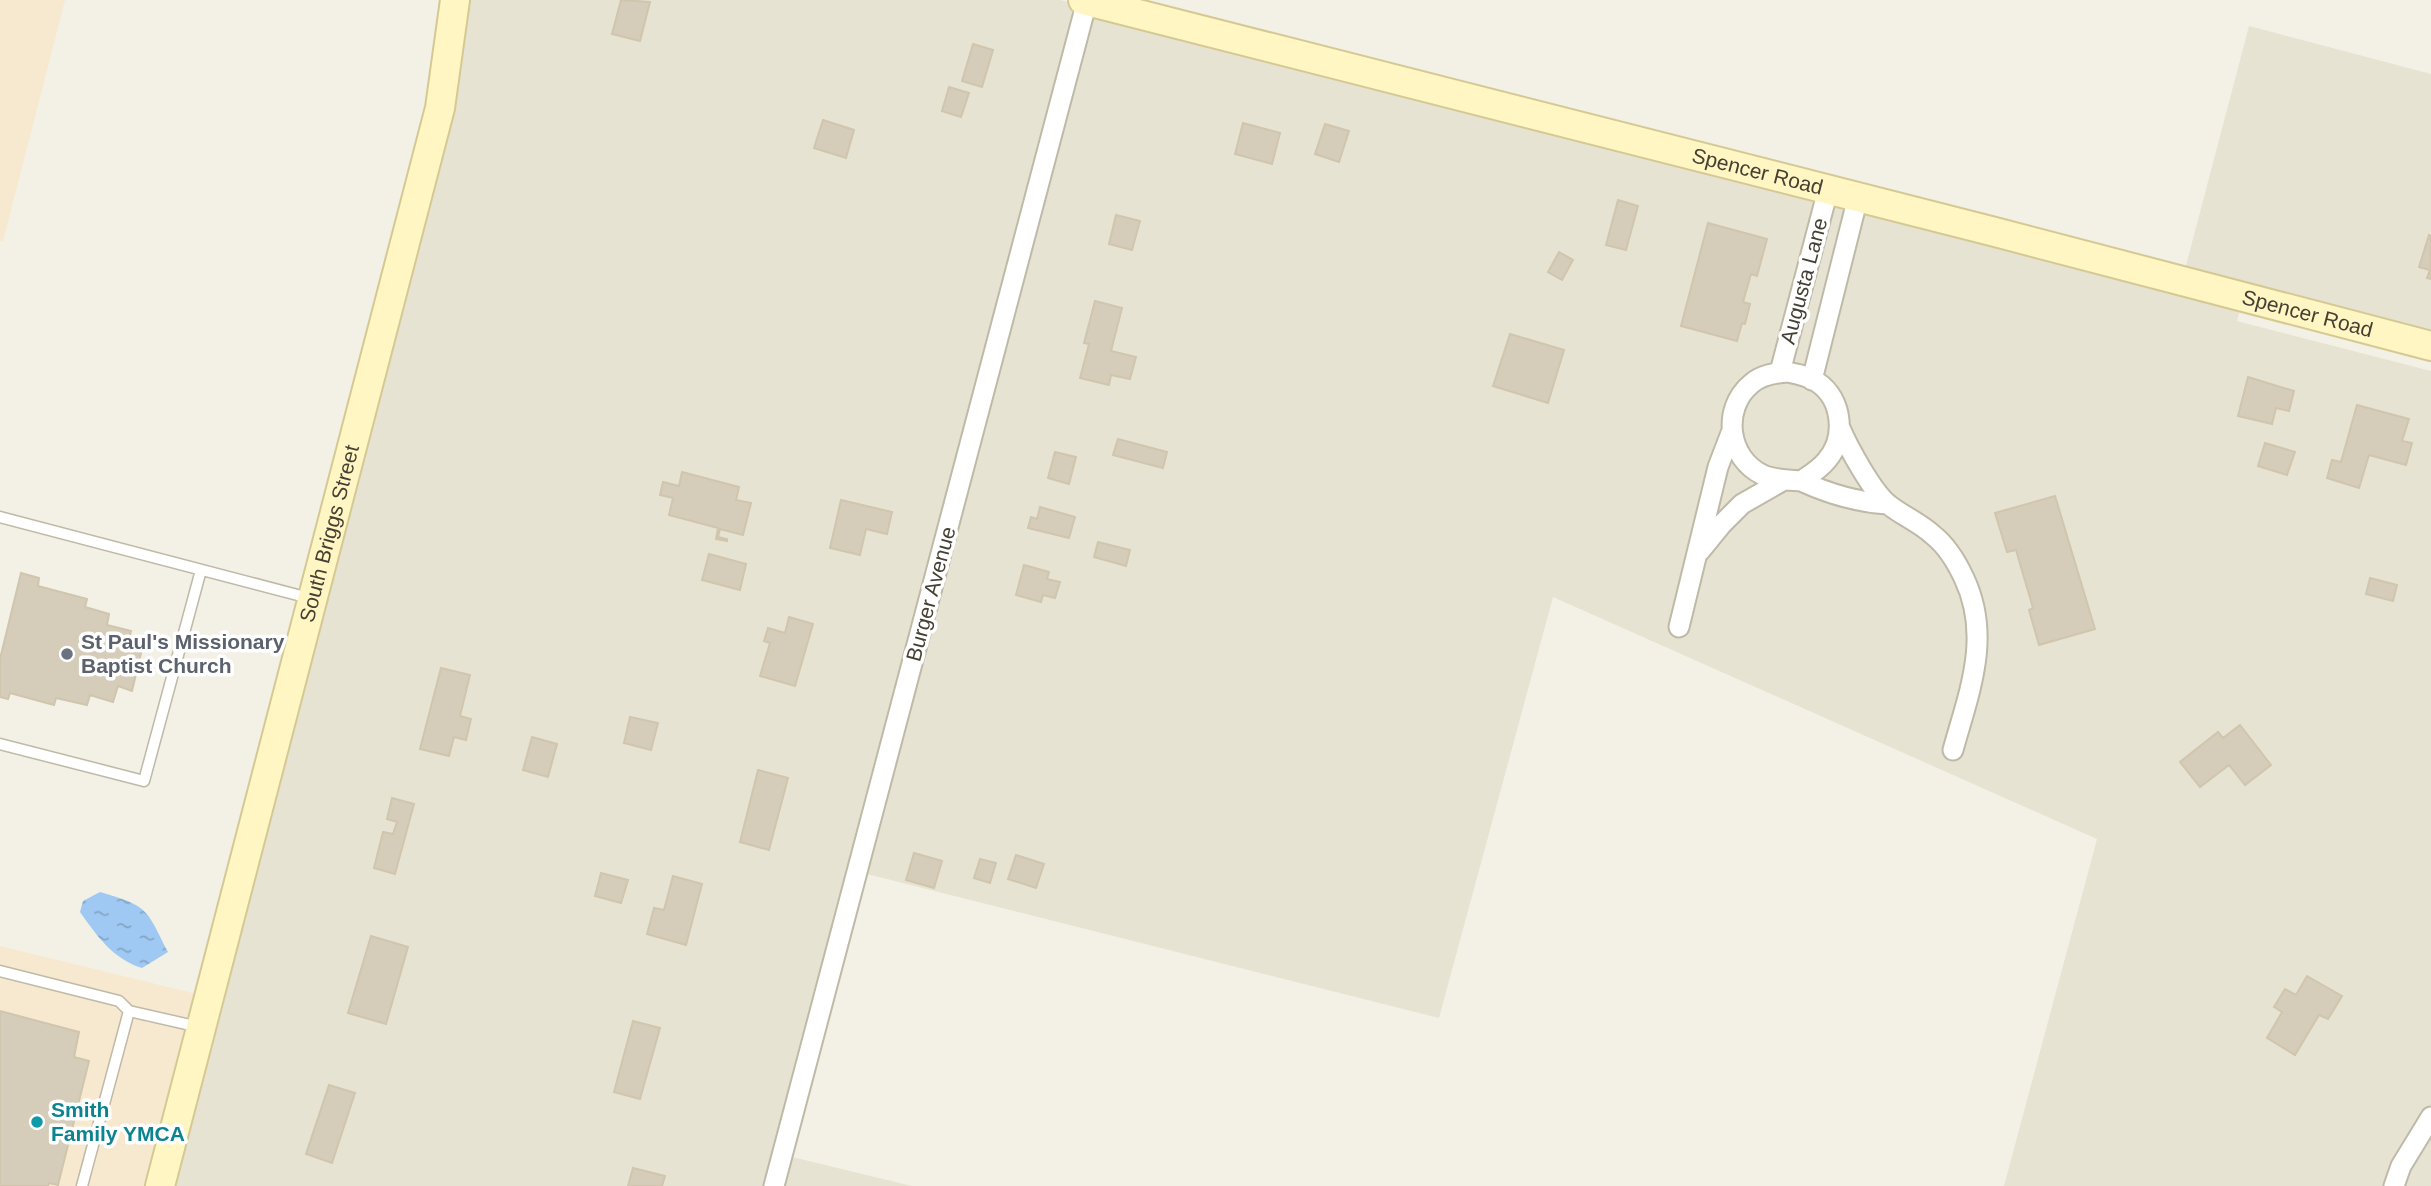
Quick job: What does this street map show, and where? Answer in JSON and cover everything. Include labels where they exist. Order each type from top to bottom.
[{"type":"street","name":"South Briggs Street","points":[[160,1186],[440,108],[455,0]]},
{"type":"street","name":"Spencer Road","points":[[1085,1],[2431,346]]},
{"type":"street","name":"Burger Avenue","points":[[774,1186],[1085,1]]},
{"type":"street","name":"Augusta Lane","points":[[1780,372],[1828,190]]},
{"type":"street","name":"Augusta Lane","points":[[1812,380],[1858,197]]},
{"type":"street","points":[[1679,627],[1718,467],[1731,433],[1732,415],[1739,397],[1752,383],[1768,374],[1780,372],[1805,375],[1820,384],[1831,396],[1851,454],[1887,504],[1936,537],[1956,561],[1971,592],[1978,623],[1978,657],[1953,751]]},
{"type":"street","points":[[1699,552],[1742,505],[1828,460],[1836,445],[1840,428]]},
{"type":"street","points":[[1731,433],[1737,451],[1749,466],[1765,476],[1792,480],[1860,502],[1887,504]]},
{"type":"street","points":[[2393,1186],[2401,1166],[2431,1117]]},
{"type":"lane","points":[[0,517],[313,599]]},
{"type":"lane","points":[[0,744],[144,781],[201,570]]},
{"type":"lane","points":[[0,971],[119,1001],[129,1011],[203,1028]]},
{"type":"lane","points":[[82,1186],[129,1011]]},
{"type":"shaded area","points":[[0,0],[65,0],[3,241],[0,241]]},
{"type":"shaded area","points":[[460,0],[1060,0],[1081,5],[770,1186],[163,1186]]},
{"type":"shaded area","points":[[1091,8],[2243,298],[2237,321],[2431,371],[2431,1186],[2004,1186],[2097,839],[1553,597],[1439,1018],[859,872]]},
{"type":"shaded area","points":[[2249,26],[2431,74],[2431,336],[2184,273]]},
{"type":"shaded area","points":[[0,946],[205,996],[155,1186],[0,1186]]},
{"type":"shaded area","points":[[788,1156],[912,1186],[780,1186]]},
{"type":"water","points":[[100,892],[128,901],[144,911],[168,952],[142,968],[114,953],[80,912],[83,901]]},
{"type":"building","points":[[621,0],[650,2],[640,41],[612,34]]},
{"type":"building","points":[[973,44],[993,50],[982,87],[962,81]]},
{"type":"building","points":[[949,87],[969,93],[961,117],[942,111]]},
{"type":"building","points":[[823,120],[854,130],[846,158],[814,148]]},
{"type":"building","points":[[1243,123],[1280,133],[1272,164],[1235,154]]},
{"type":"building","points":[[1325,124],[1349,131],[1339,162],[1315,154]]},
{"type":"building","points":[[1618,200],[1638,206],[1626,250],[1606,245]]},
{"type":"building","points":[[1116,215],[1140,221],[1132,250],[1109,244]]},
{"type":"building","points":[[1708,223],[1767,239],[1757,276],[1751,274],[1743,302],[1750,304],[1737,341],[1681,326]]},
{"type":"building","points":[[2429,235],[2431,279],[2427,278],[2430,270],[2419,267]]},
{"type":"building","points":[[1559,252],[1573,260],[1562,280],[1548,272]]},
{"type":"building","points":[[1095,301],[1122,308],[1111,351],[1136,357],[1130,379],[1111,375],[1109,385],[1080,378],[1089,344],[1084,343]]},
{"type":"building","points":[[1510,334],[1564,350],[1548,403],[1493,386]]},
{"type":"building","points":[[2248,377],[2294,391],[2289,411],[2276,408],[2272,424],[2238,416]]},
{"type":"building","points":[[2357,405],[2409,419],[2402,441],[2412,443],[2406,465],[2369,455],[2359,488],[2327,478],[2332,460],[2341,462]]},
{"type":"building","points":[[1118,439],[1167,452],[1163,468],[1113,455]]},
{"type":"building","points":[[2265,443],[2295,452],[2287,475],[2258,466]]},
{"type":"building","points":[[1055,452],[1076,457],[1069,484],[1048,478]]},
{"type":"building","points":[[682,472],[739,487],[736,500],[751,503],[743,535],[720,529],[718,537],[727,541],[716,539],[718,528],[669,515],[673,498],[660,495],[663,482],[679,486]]},
{"type":"building","points":[[2055,496],[2095,629],[2039,645],[2029,610],[2033,608],[2016,550],[2007,552],[1995,513]]},
{"type":"building","points":[[841,500],[892,512],[887,534],[866,529],[860,555],[830,548]]},
{"type":"building","points":[[1040,507],[1075,517],[1069,538],[1028,528],[1031,517],[1037,519]]},
{"type":"building","points":[[1098,542],[1130,550],[1126,566],[1094,557]]},
{"type":"building","points":[[709,554],[746,564],[740,590],[702,580]]},
{"type":"building","points":[[1024,565],[1049,572],[1047,579],[1060,582],[1055,598],[1043,595],[1041,602],[1016,595]]},
{"type":"building","points":[[21,573],[39,578],[38,586],[87,599],[85,607],[109,614],[107,625],[131,631],[127,649],[141,653],[132,691],[118,686],[113,702],[90,695],[87,705],[56,698],[54,705],[10,693],[8,699],[0,697],[0,659]]},
{"type":"building","points":[[2370,578],[2397,585],[2393,601],[2366,594]]},
{"type":"building","points":[[789,617],[813,624],[795,686],[760,676],[770,643],[764,641],[768,628],[785,633]]},
{"type":"building","points":[[441,668],[470,675],[460,716],[471,719],[466,740],[454,737],[449,756],[420,749]]},
{"type":"building","points":[[630,717],[658,723],[651,750],[624,743]]},
{"type":"building","points":[[2240,725],[2271,765],[2245,785],[2229,765],[2200,787],[2180,762],[2218,732],[2223,738]]},
{"type":"building","points":[[532,737],[557,744],[548,777],[523,770]]},
{"type":"building","points":[[758,770],[788,778],[769,850],[740,842]]},
{"type":"building","points":[[392,798],[414,804],[395,874],[374,868],[383,832],[393,834],[397,822],[387,819]]},
{"type":"building","points":[[914,853],[942,861],[934,888],[906,880]]},
{"type":"building","points":[[1016,855],[1044,864],[1036,888],[1008,879]]},
{"type":"building","points":[[980,859],[996,863],[990,883],[974,878]]},
{"type":"building","points":[[601,873],[628,880],[621,903],[595,896]]},
{"type":"building","points":[[673,876],[702,884],[686,945],[647,934],[654,908],[664,910]]},
{"type":"building","points":[[371,936],[408,947],[386,1024],[348,1013]]},
{"type":"building","points":[[2307,976],[2342,996],[2328,1019],[2319,1015],[2295,1055],[2267,1038],[2282,1012],[2274,1007],[2285,989],[2296,995]]},
{"type":"building","name":"Smith Family YMCA","points":[[0,1011],[79,1032],[74,1057],[89,1061],[58,1185],[49,1183],[48,1186],[0,1186]]},
{"type":"building","points":[[633,1021],[660,1028],[640,1099],[614,1092]]},
{"type":"building","points":[[329,1085],[355,1093],[332,1163],[306,1154]]},
{"type":"building","points":[[633,1168],[665,1176],[662,1186],[628,1186]]},
{"type":"place","name":"St Paul's Missionary Baptist Church","points":[[67,654]]},
{"type":"place","name":"Smith Family YMCA","points":[[37,1122]]}]
